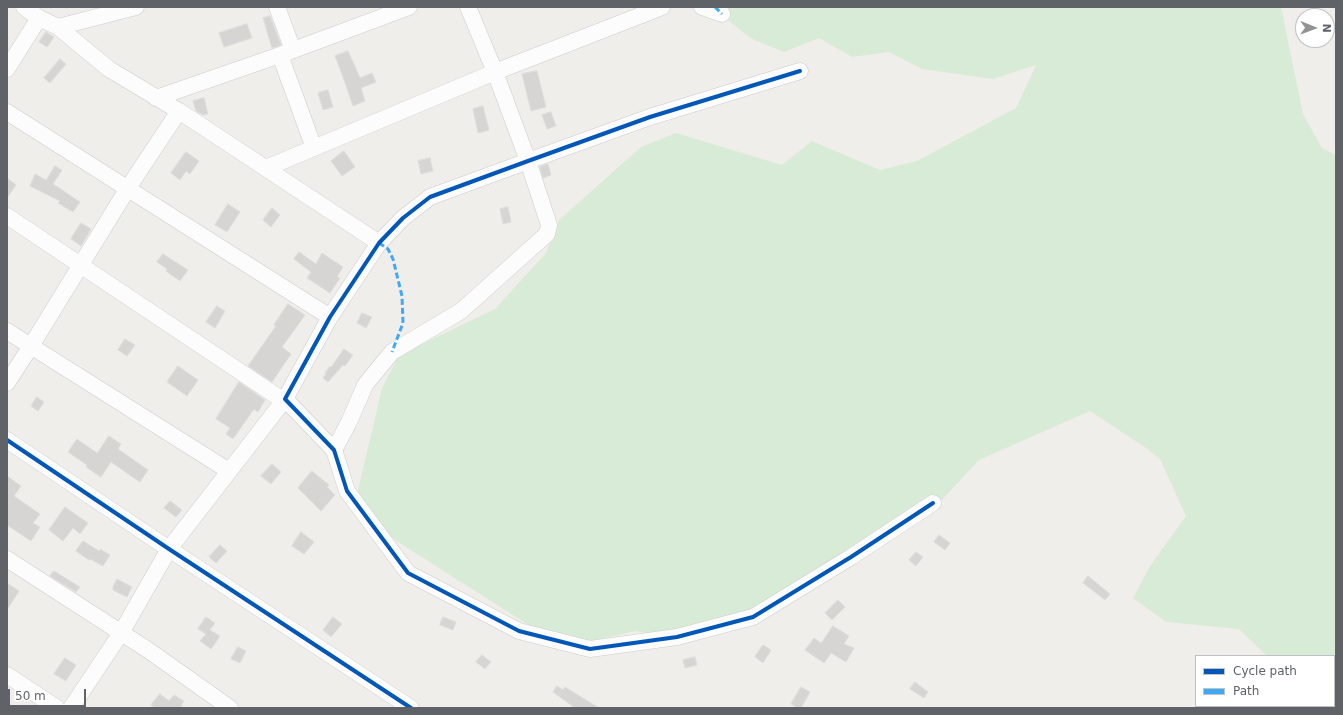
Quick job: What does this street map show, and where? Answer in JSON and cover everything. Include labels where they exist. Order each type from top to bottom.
[{"type":"street","points":[[24,7],[39,18],[58,27],[109,69],[179,111],[379,243]]},
{"type":"street","points":[[58,27],[136,7]]},
{"type":"street","points":[[277,7],[286,53],[314,148]]},
{"type":"street","points":[[156,98],[286,53],[409,7]]},
{"type":"street","points":[[334,450],[349,422],[365,385],[392,352],[461,311],[547,234],[549,225],[528,161],[495,72],[468,7]]},
{"type":"street","points":[[266,168],[495,72],[662,7]]},
{"type":"street","points":[[702,7],[722,14]]},
{"type":"street","points":[[7,69],[39,18]]},
{"type":"street","points":[[71,708],[121,633],[169,549],[284,400],[330,317],[379,243],[403,218],[430,197],[650,117],[800,72]]},
{"type":"street","points":[[7,382],[31,346],[128,188],[179,111]]},
{"type":"street","points":[[7,112],[330,317]]},
{"type":"street","points":[[7,216],[284,400],[334,450],[347,491],[408,573],[519,631],[590,649],[677,637],[753,617],[851,557],[933,503]]},
{"type":"street","points":[[7,331],[229,471]]},
{"type":"street","points":[[7,440],[169,549],[411,708]]},
{"type":"street","points":[[7,558],[121,633],[230,708]]},
{"type":"street","points":[[7,675],[57,708]]},
{"type":"green space","points":[[712,7],[1281,7],[1303,114],[1322,148],[1336,155],[1336,708],[1328,707],[1335,707],[1335,655],[1266,655],[1239,629],[1166,622],[1133,598],[1150,566],[1186,516],[1160,459],[1090,411],[979,460],[940,502],[775,610],[664,637],[636,631],[563,647],[378,529],[356,499],[382,388],[399,355],[495,309],[546,253],[559,220],[641,147],[676,133],[782,165],[812,141],[880,170],[917,161],[1016,108],[1036,65],[993,79],[922,69],[889,52],[852,57],[819,38],[784,52],[750,38]]},
{"type":"building","points":[[270,16],[281,45],[272,48],[263,18]]},
{"type":"building","points":[[247,24],[252,38],[224,47],[219,33]]},
{"type":"building","points":[[46,32],[54,37],[47,47],[39,42]]},
{"type":"building","points":[[348,51],[360,78],[372,73],[376,82],[361,88],[365,101],[353,106],[335,56]]},
{"type":"building","points":[[60,59],[66,64],[50,83],[44,78]]},
{"type":"building","points":[[537,71],[546,107],[531,111],[522,74]]},
{"type":"building","points":[[328,90],[333,107],[323,110],[318,93]]},
{"type":"building","points":[[204,98],[208,114],[203,115],[196,111],[193,101]]},
{"type":"building","points":[[483,106],[489,130],[478,133],[473,109]]},
{"type":"building","points":[[551,112],[556,126],[547,129],[542,115]]},
{"type":"building","points":[[344,151],[355,167],[342,176],[331,161]]},
{"type":"building","points":[[186,152],[199,161],[190,174],[186,171],[180,180],[171,173]]},
{"type":"building","points":[[430,158],[433,171],[421,174],[418,161]]},
{"type":"building","points":[[548,164],[551,175],[543,178],[540,167]]},
{"type":"building","points":[[55,166],[62,170],[53,184],[80,202],[73,212],[58,203],[60,201],[30,186],[35,174],[46,180]]},
{"type":"building","points":[[7,178],[16,185],[7,198]]},
{"type":"building","points":[[228,204],[240,212],[227,232],[215,225]]},
{"type":"building","points":[[508,207],[511,222],[503,224],[500,209]]},
{"type":"building","points":[[272,208],[280,215],[271,227],[263,220]]},
{"type":"building","points":[[81,223],[91,229],[81,246],[71,239]]},
{"type":"building","points":[[299,252],[316,264],[322,253],[343,267],[337,277],[340,278],[330,293],[307,278],[311,272],[294,259]]},
{"type":"building","points":[[163,254],[188,270],[180,281],[166,271],[167,269],[157,262]]},
{"type":"building","points":[[288,304],[305,315],[282,347],[291,354],[272,382],[248,366],[276,326],[274,325]]},
{"type":"building","points":[[217,306],[225,311],[215,328],[206,322]]},
{"type":"building","points":[[362,313],[372,317],[366,328],[357,323]]},
{"type":"building","points":[[125,339],[135,345],[127,356],[118,350]]},
{"type":"building","points":[[344,349],[353,355],[345,366],[343,365],[328,382],[323,378],[326,374],[325,373]]},
{"type":"building","points":[[178,366],[198,380],[187,396],[167,382]]},
{"type":"building","points":[[239,382],[265,400],[258,412],[254,409],[233,439],[226,434],[230,428],[216,419]]},
{"type":"building","points":[[37,397],[44,402],[38,411],[31,406]]},
{"type":"building","points":[[109,436],[121,444],[118,449],[148,470],[140,482],[111,462],[101,477],[68,452],[77,439],[97,453]]},
{"type":"building","points":[[272,464],[281,472],[271,484],[261,476]]},
{"type":"building","points":[[312,471],[329,485],[327,487],[335,495],[321,511],[298,488]]},
{"type":"building","points":[[7,476],[21,486],[14,496],[40,514],[33,523],[40,527],[31,541],[7,525]]},
{"type":"building","points":[[170,501],[182,510],[176,517],[164,508]]},
{"type":"building","points":[[65,507],[88,523],[80,534],[73,528],[63,541],[49,530]]},
{"type":"building","points":[[301,532],[314,542],[304,554],[292,546]]},
{"type":"building","points":[[939,535],[950,543],[945,550],[934,542]]},
{"type":"building","points":[[83,541],[99,551],[100,549],[110,555],[103,566],[90,559],[89,560],[76,551]]},
{"type":"building","points":[[220,545],[227,551],[216,563],[209,557]]},
{"type":"building","points":[[916,552],[923,557],[916,566],[909,560]]},
{"type":"building","points":[[54,571],[80,587],[76,592],[50,576]]},
{"type":"building","points":[[1088,576],[1110,594],[1105,600],[1083,583]]},
{"type":"building","points":[[117,579],[132,587],[127,597],[113,590]]},
{"type":"building","points":[[7,583],[19,591],[7,610]]},
{"type":"building","points":[[838,600],[845,607],[832,620],[825,613]]},
{"type":"building","points":[[206,617],[215,623],[210,630],[220,636],[211,649],[200,641],[206,634],[198,629]]},
{"type":"building","points":[[333,617],[342,624],[331,637],[323,630]]},
{"type":"building","points":[[443,617],[456,622],[453,630],[440,625]]},
{"type":"building","points":[[833,626],[849,636],[844,644],[854,648],[846,662],[831,653],[824,663],[805,650],[814,638],[821,643]]},
{"type":"building","points":[[763,645],[771,650],[763,663],[755,657]]},
{"type":"building","points":[[238,647],[246,651],[240,663],[231,659]]},
{"type":"building","points":[[482,655],[491,662],[485,669],[476,662]]},
{"type":"building","points":[[695,657],[697,665],[685,668],[683,660]]},
{"type":"building","points":[[65,658],[76,665],[66,681],[54,674]]},
{"type":"building","points":[[915,682],[928,692],[924,698],[910,689]]},
{"type":"building","points":[[557,686],[563,690],[565,687],[599,708],[575,708],[553,692]]},
{"type":"building","points":[[801,687],[810,692],[801,708],[798,708],[791,704]]},
{"type":"building","points":[[160,694],[169,701],[174,695],[184,701],[180,708],[155,708],[151,705]]},
{"type":"marked path","points":[[715,7],[722,14]]},
{"type":"marked path","points":[[379,243],[388,249],[393,259],[402,296],[403,323],[392,352]]},
{"type":"cycle path","points":[[800,71],[650,117],[430,197],[403,218],[379,243],[330,317],[285,399],[334,450],[347,491],[408,573],[519,631],[590,649],[677,637],[753,617],[851,557],[933,503]]},
{"type":"cycle path","points":[[7,440],[169,549],[411,708]]}]
